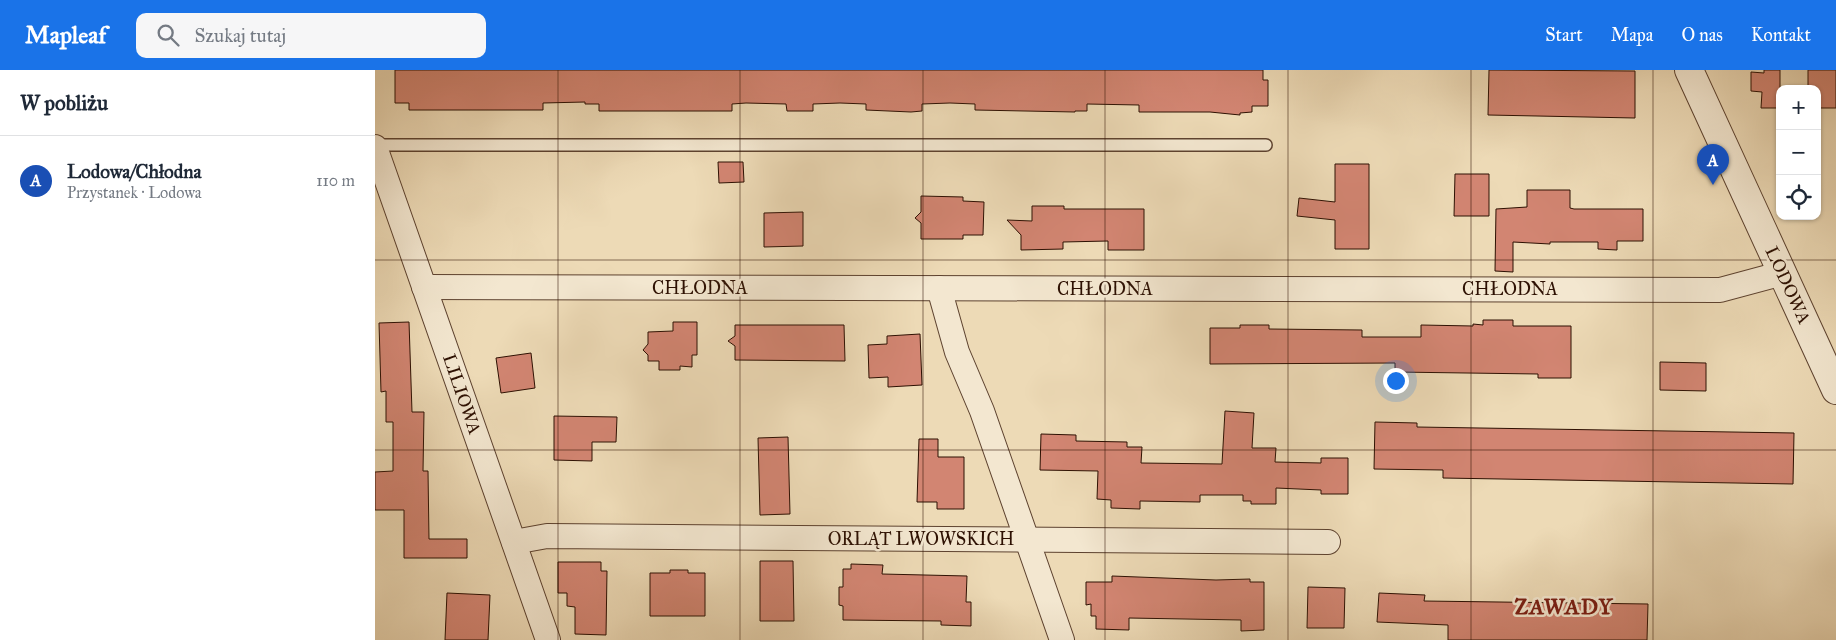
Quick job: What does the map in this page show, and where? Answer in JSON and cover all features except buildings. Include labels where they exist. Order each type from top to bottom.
[{"type":"street","name":"LODOWA","points":[[1689,70],[1836,390]]},
{"type":"street","name":"LILIOWA","points":[[375,146],[548,640]]},
{"type":"street","name":"CHŁODNA","points":[[424,287],[1720,290],[1783,274]]},
{"type":"street","points":[[939,288],[957,352],[982,411],[1062,640]]},
{"type":"street","name":"ORLĄT LWOWSKICH","points":[[514,542],[547,536],[1328,542]]},
{"type":"lane","points":[[375,146],[1266,145]]},
{"type":"place","name":"Lodowa/Chłodna","points":[[1713,185]]},
{"type":"district","name":"ZAWADY","points":[[1564,606]]}]
